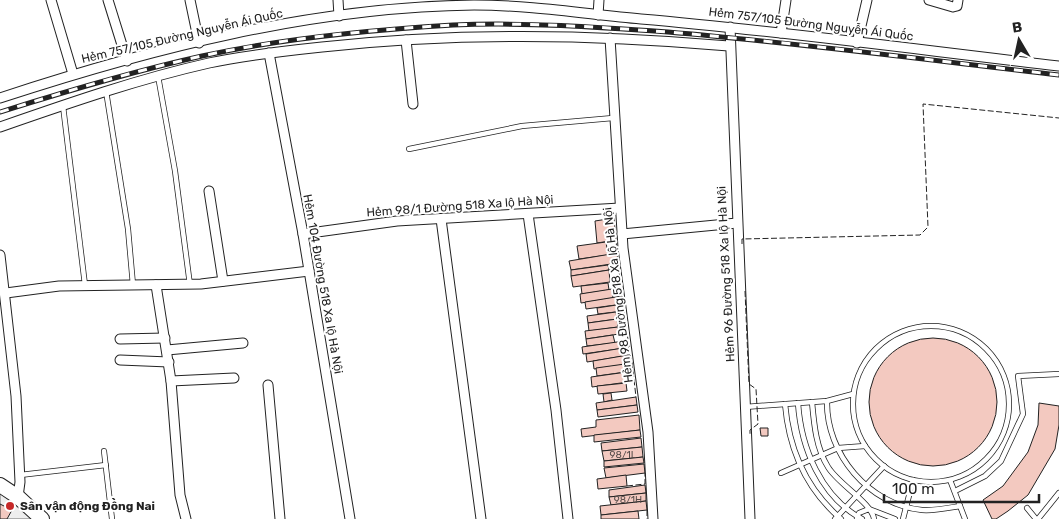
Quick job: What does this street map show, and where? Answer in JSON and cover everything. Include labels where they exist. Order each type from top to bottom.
[{"type":"street","points":[[51,0],[73,74]]},
{"type":"street","points":[[108,0],[127,61]]},
{"type":"street","points":[[190,0],[199,43]]},
{"type":"street","points":[[338,0],[339,16]]},
{"type":"street","points":[[598,15],[599,0]]},
{"type":"street","points":[[781,33],[786,0]]},
{"type":"street","points":[[857,43],[867,0]]},
{"type":"street","points":[[929,0],[953,7],[957,6],[958,0]]},
{"type":"street","name":"Hẻm 757/105 Đường Nguyễn Ái Quốc","points":[[0,98],[73,74],[264,28],[339,16],[454,3],[520,4],[598,15],[730,27],[1059,66]]},
{"type":"street","name":"Hẻm 96 Đường 518 Xa lộ Hà Nội","points":[[730,27],[729,46],[750,519]]},
{"type":"street","points":[[0,127],[106,91],[158,76],[210,62],[269,53],[406,40],[503,36],[610,38],[729,46]]},
{"type":"street","name":"Hẻm 98 Đường 518 Xa lộ Hà Nội","points":[[610,38],[613,118],[622,234],[648,435],[653,519]]},
{"type":"street","points":[[406,40],[413,104]]},
{"type":"street","name":"Hẻm 104 Đường 518 Xa lộ Hà Nội","points":[[269,53],[309,271],[350,519]]},
{"type":"street","points":[[209,191],[223,281]]},
{"type":"street","name":"Hẻm 98/1 Đường 518 Xa lộ Hà Nội","points":[[302,234],[397,221],[620,208]]},
{"type":"street","points":[[528,214],[556,410],[568,519]]},
{"type":"street","points":[[441,219],[480,519]]},
{"type":"street","points":[[622,234],[737,223]]},
{"type":"street","points":[[0,255],[6,293],[16,396],[20,475],[18,497]]},
{"type":"street","points":[[6,293],[34,288],[85,285],[190,285],[309,271]]},
{"type":"street","points":[[156,285],[172,381],[180,495],[186,519]]},
{"type":"street","points":[[120,339],[165,338]]},
{"type":"street","points":[[167,350],[243,343]]},
{"type":"street","points":[[120,360],[169,362]]},
{"type":"street","points":[[172,381],[234,378]]},
{"type":"street","points":[[268,385],[280,519]]},
{"type":"street","points":[[0,484],[44,518]]},
{"type":"lane","points":[[158,76],[190,285]]},
{"type":"lane","points":[[106,91],[128,229],[133,285]]},
{"type":"lane","points":[[63,106],[85,285]]},
{"type":"lane","points":[[409,149],[522,126],[613,118]]},
{"type":"lane","points":[[940,326],[964,332],[984,345],[1000,364],[1009,386],[1010,410],[1004,434],[992,455],[973,470],[950,480],[932,482],[913,480],[884,466],[865,446],[857,430],[853,412],[853,394],[860,370],[874,350],[893,335],[916,327],[940,326]]},
{"type":"lane","points":[[955,491],[985,476],[1001,462],[1023,414],[1018,376],[1059,374]]},
{"type":"lane","points":[[745,407],[827,401],[853,394]]},
{"type":"lane","points":[[827,401],[828,418],[838,448],[848,466],[882,498],[906,506],[930,510],[960,506]]},
{"type":"lane","points":[[812,402],[815,430],[828,468],[871,510],[874,519]]},
{"type":"lane","points":[[798,403],[804,444],[811,460],[834,498],[857,518],[862,519]]},
{"type":"lane","points":[[784,404],[788,429],[799,465],[812,488],[838,518],[884,466]]},
{"type":"lane","points":[[781,473],[838,448],[865,446]]},
{"type":"lane","points":[[104,451],[112,519]]},
{"type":"lane","points":[[20,475],[106,465]]},
{"type":"lane","points":[[903,519],[913,480]]},
{"type":"lane","points":[[950,480],[965,519]]},
{"type":"lane","points":[[1027,508],[1037,519],[1059,493]]},
{"type":"lane","points":[[857,518],[865,510],[871,510],[895,519]]},
{"type":"shaded area","name":"Sân vận động Đồng Nai","points":[[0,491],[34,519],[0,519]]},
{"type":"building","points":[[614,218],[616,240],[597,243],[595,221]]},
{"type":"building","points":[[606,242],[608,255],[579,259],[577,246]]},
{"type":"building","points":[[617,253],[618,263],[571,270],[569,261]]},
{"type":"building","points":[[608,265],[609,270],[571,276],[571,270]]},
{"type":"building","points":[[609,270],[610,282],[573,287],[571,276]]},
{"type":"building","points":[[608,283],[609,290],[582,294],[581,286]]},
{"type":"building","points":[[612,289],[613,298],[581,303],[580,294]]},
{"type":"building","points":[[622,296],[623,304],[586,309],[585,302]]},
{"type":"building","points":[[623,304],[624,311],[598,314],[597,308]]},
{"type":"building","points":[[616,312],[617,319],[588,323],[587,316]]},
{"type":"building","points":[[617,319],[618,327],[589,331],[588,323]]},
{"type":"building","points":[[618,327],[619,334],[586,339],[585,331]]},
{"type":"building","points":[[613,335],[615,343],[587,346],[586,339]]},
{"type":"building","points":[[933,338],[958,343],[978,357],[992,377],[997,402],[992,427],[978,447],[958,461],[933,466],[908,461],[888,447],[874,427],[869,402],[874,377],[888,357],[908,343]]},
{"type":"building","points":[[624,341],[625,348],[583,354],[582,347]]},
{"type":"building","points":[[623,348],[624,356],[587,362],[586,354]]},
{"type":"building","points":[[628,355],[629,364],[594,369],[593,361]]},
{"type":"building","points":[[632,363],[633,371],[597,376],[596,368]]},
{"type":"building","points":[[627,372],[628,382],[592,387],[591,377]]},
{"type":"building","points":[[626,383],[627,391],[598,394],[597,386]]},
{"type":"building","points":[[611,393],[612,400],[604,402],[603,394]]},
{"type":"building","points":[[636,397],[637,405],[597,410],[596,403]]},
{"type":"building","points":[[1039,403],[1059,406],[1059,425],[1055,449],[1028,495],[996,519],[992,519],[983,500],[1003,486],[1028,452],[1038,425]]},
{"type":"building","points":[[637,405],[638,412],[598,417],[597,410]]},
{"type":"building","points":[[639,415],[640,430],[582,437],[581,429],[596,427],[596,420]]},
{"type":"building","points":[[760,428],[768,428],[768,436],[761,436]]},
{"type":"building","points":[[640,430],[641,437],[594,442],[594,435]]},
{"type":"building","points":[[641,438],[642,447],[602,451],[601,443]]},
{"type":"building","points":[[642,447],[643,457],[604,461],[602,451]]},
{"type":"building","points":[[643,457],[644,463],[604,467],[604,461]]},
{"type":"building","points":[[644,464],[645,473],[606,478],[604,468]]},
{"type":"building","points":[[626,475],[627,486],[598,489],[597,479]]},
{"type":"building","points":[[645,485],[646,493],[609,497],[609,490]]},
{"type":"building","points":[[646,493],[646,501],[611,505],[609,497]]},
{"type":"building","points":[[646,501],[647,510],[601,515],[600,506]]},
{"type":"building","points":[[0,504],[12,510],[7,519],[0,519]]},
{"type":"building","points":[[638,511],[639,519],[601,519],[601,515]]},
{"type":"railway","points":[[0,112],[126,75],[177,62],[264,44],[390,29],[480,24],[588,27],[717,36],[1059,75]]},
{"type":"fence","points":[[742,244],[742,239],[920,235],[928,227],[923,104],[1059,118]]},
{"type":"fence","points":[[616,240],[617,253]]},
{"type":"fence","points":[[618,263],[622,296]]},
{"type":"fence","points":[[609,270],[619,269]]},
{"type":"fence","points":[[745,291],[749,384],[756,389],[758,424],[750,430],[750,434]]},
{"type":"fence","points":[[621,311],[624,311],[629,347],[625,348]]},
{"type":"fence","points":[[628,355],[630,355],[632,363]]},
{"type":"fence","points":[[633,371],[636,397]]},
{"type":"fence","points":[[627,486],[645,484],[645,473]]},
{"type":"fence","points":[[647,510],[647,519]]},
{"type":"place","name":"Sân vận động Đồng Nai","points":[[10,506]]}]
